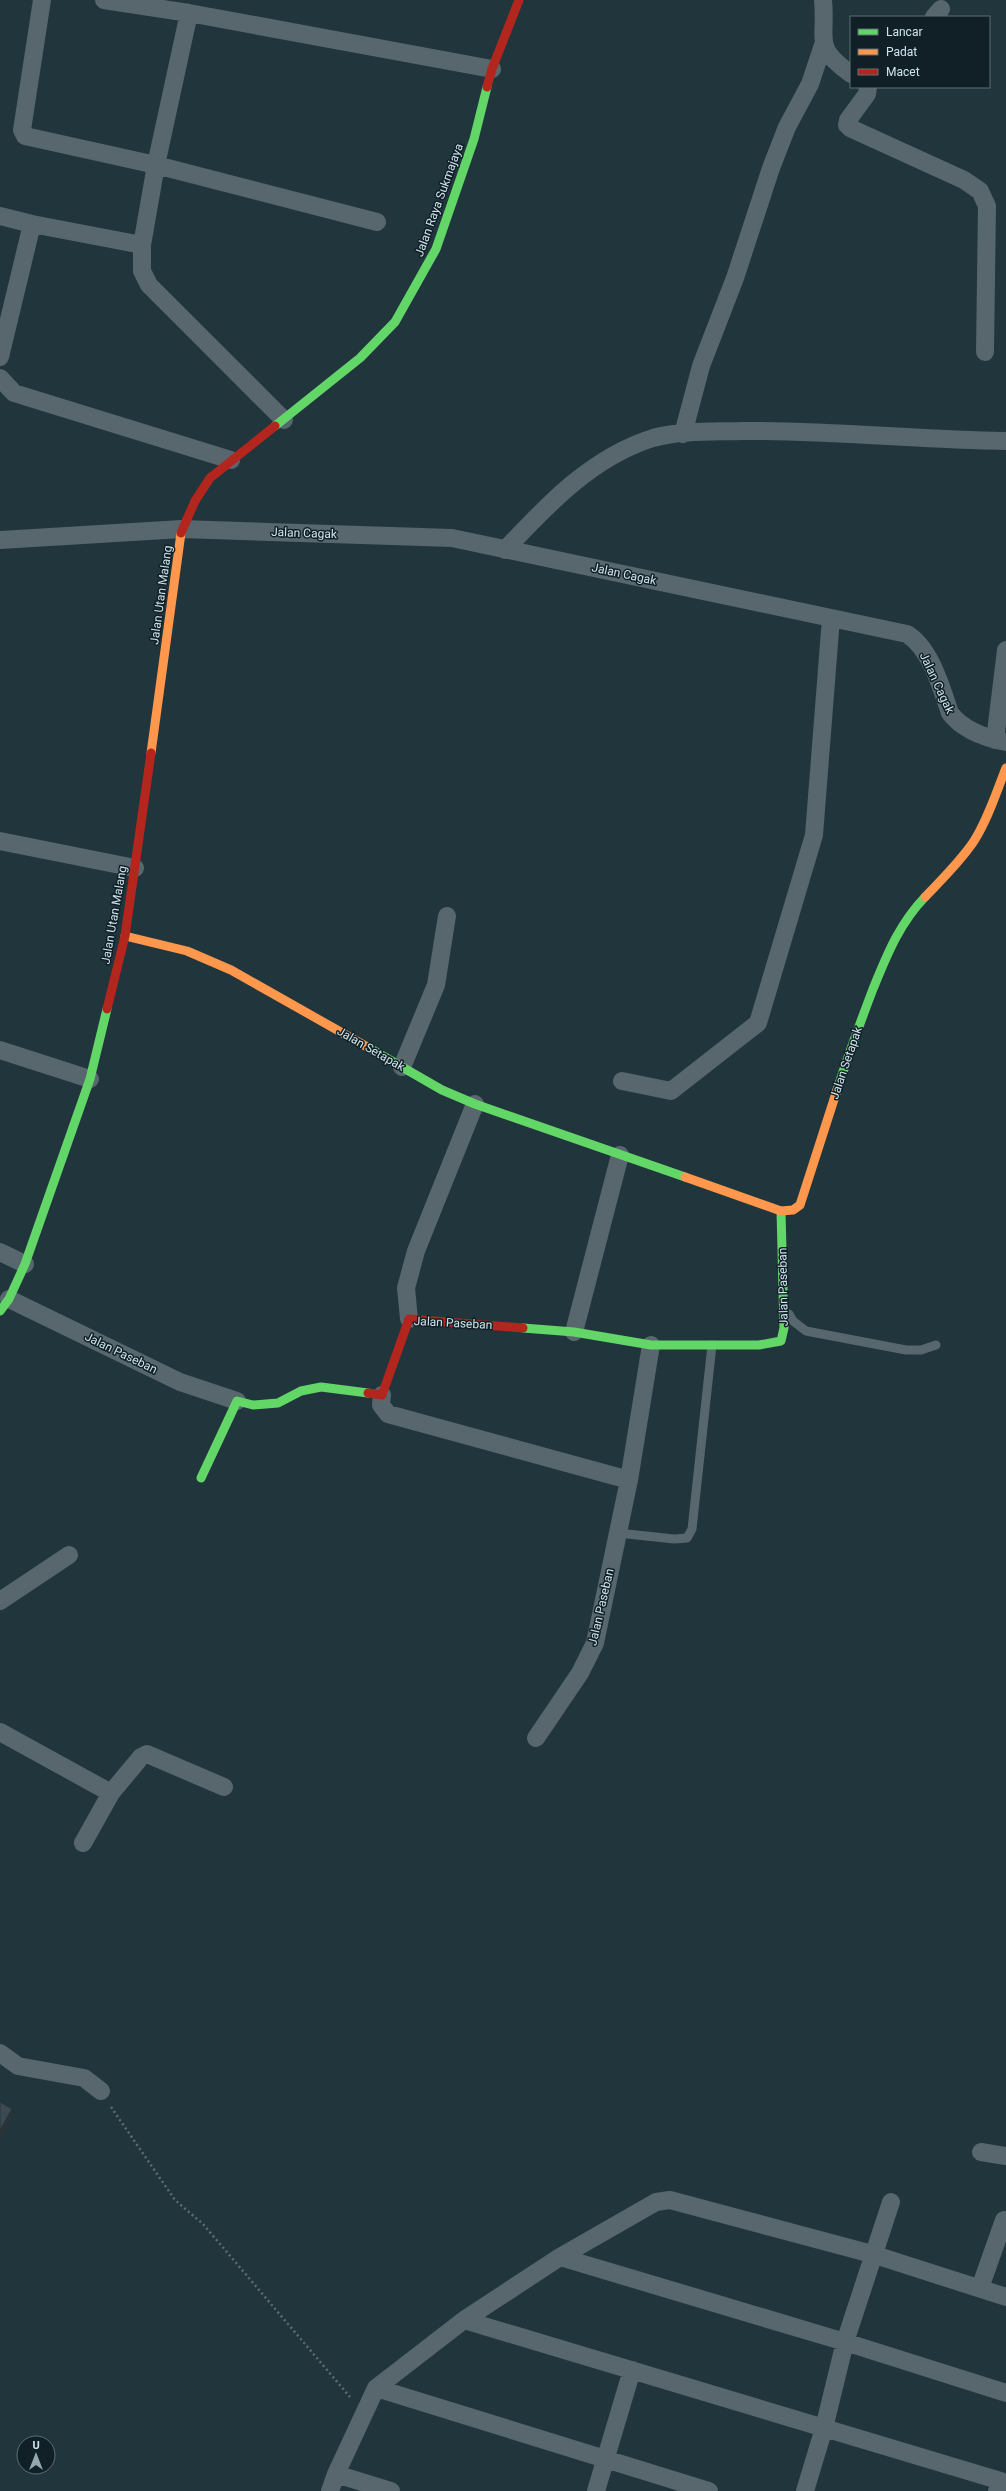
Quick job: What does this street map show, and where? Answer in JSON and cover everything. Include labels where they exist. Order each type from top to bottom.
[{"type":"street","points":[[42,0],[22,133],[25,136],[156,164],[377,222]]},
{"type":"street","points":[[104,0],[180,8],[492,69]]},
{"type":"street","name":"Jalan Raya Sukmajaya","points":[[182,529],[195,501],[210,478],[360,358],[395,322],[436,249],[474,139],[492,69],[519,0]]},
{"type":"street","points":[[683,434],[700,366],[735,278],[771,168],[788,127],[810,84],[823,45],[823,0]]},
{"type":"street","points":[[180,8],[142,245],[142,271],[149,285],[284,420]]},
{"type":"street","points":[[823,45],[832,60],[850,73]]},
{"type":"street","points":[[868,88],[867,94],[848,120],[847,125],[850,128],[964,180],[980,191],[987,206],[985,352]]},
{"type":"street","points":[[0,216],[32,224],[142,245]]},
{"type":"street","points":[[0,357],[32,224]]},
{"type":"street","points":[[0,378],[14,393],[231,460]]},
{"type":"street","points":[[505,550],[555,497],[606,460],[653,438],[683,434],[792,430],[963,441],[1006,441]]},
{"type":"street","name":"Jalan Cagak","points":[[0,540],[182,529],[452,538],[907,634],[913,638],[928,658],[950,713],[960,724],[1000,741]]},
{"type":"street","name":"Jalan Utan Malang","points":[[4,1305],[25,1264],[90,1079],[125,936],[182,529]]},
{"type":"street","points":[[622,1081],[671,1091],[758,1023],[814,835],[831,618]]},
{"type":"street","points":[[1000,741],[1006,650]]},
{"type":"street","name":"Jalan Setapak","points":[[125,936],[187,951],[231,970],[442,1090],[475,1104],[781,1211],[792,1210],[800,1205],[852,1042],[894,938],[910,912],[957,864],[974,841],[986,820],[1006,768]]},
{"type":"street","points":[[0,841],[135,868]]},
{"type":"street","points":[[402,1067],[436,985],[447,916]]},
{"type":"street","points":[[0,1050],[90,1079]]},
{"type":"street","points":[[409,1319],[406,1288],[416,1251],[475,1104]]},
{"type":"street","points":[[574,1332],[620,1155]]},
{"type":"street","name":"Jalan Paseban","points":[[4,1305],[180,1382],[253,1405],[278,1403],[301,1391],[321,1387],[382,1394],[409,1319],[574,1332],[651,1344],[759,1345],[781,1341],[784,1328],[781,1211]]},
{"type":"street","points":[[0,1252],[25,1264]]},
{"type":"street","name":"Jalan Paseban","points":[[536,1738],[580,1674],[595,1643],[629,1480],[651,1344]]},
{"type":"street","points":[[382,1394],[380,1405],[388,1414],[629,1480]]},
{"type":"street","points":[[201,1478],[237,1401]]},
{"type":"street","points":[[0,1601],[69,1555]]},
{"type":"street","points":[[0,1732],[111,1793]]},
{"type":"street","points":[[83,1843],[111,1793],[141,1757],[147,1754],[224,1787]]},
{"type":"street","points":[[0,2053],[18,2066],[84,2078],[102,2091]]},
{"type":"street","points":[[981,2152],[1006,2156]]},
{"type":"street","points":[[392,2491],[333,2483],[376,2388],[464,2320],[560,2257],[656,2202],[670,2200],[872,2254],[1006,2297]]},
{"type":"street","points":[[805,2491],[824,2428],[845,2342],[872,2254],[891,2202]]},
{"type":"street","points":[[980,2288],[1004,2220]]},
{"type":"street","points":[[560,2257],[845,2342],[1006,2393]]},
{"type":"street","points":[[464,2320],[1001,2481],[997,2491]]},
{"type":"street","points":[[596,2491],[632,2370]]},
{"type":"street","points":[[376,2388],[709,2491]]},
{"type":"lane","points":[[783,1304],[792,1321],[806,1331],[906,1350],[921,1350],[936,1345]]},
{"type":"lane","points":[[618,1533],[674,1539],[687,1538],[692,1530],[712,1345]]},
{"type":"path","points":[[102,2091],[175,2200],[203,2224],[364,2414]]},
{"type":"building","points":[[0,2102],[12,2109],[0,2130]]},
{"type":"traffic: fast","points":[[275,426],[360,358],[395,322],[436,249],[474,139],[487,87]]},
{"type":"traffic: fast","points":[[837,1090],[868,1002],[894,940],[908,918],[925,897]]},
{"type":"traffic: fast","points":[[0,1311],[9,1299],[25,1264],[90,1079],[107,1009]]},
{"type":"traffic: fast","points":[[369,1048],[442,1090],[475,1104],[685,1177]]},
{"type":"traffic: fast","points":[[523,1328],[574,1332],[651,1345],[759,1345],[781,1341],[784,1328],[781,1211]]},
{"type":"traffic: fast","points":[[201,1478],[237,1401],[253,1405],[278,1403],[301,1391],[321,1387],[368,1393]]},
{"type":"traffic: slow","points":[[151,753],[181,533]]},
{"type":"traffic: slow","points":[[925,897],[969,849],[988,815],[1006,768]]},
{"type":"traffic: slow","points":[[125,936],[187,951],[231,970],[369,1048]]},
{"type":"traffic: slow","points":[[685,1177],[781,1211],[793,1210],[800,1205],[837,1090]]},
{"type":"traffic: jam","points":[[487,87],[492,69],[519,0]]},
{"type":"traffic: jam","points":[[181,533],[195,501],[210,478],[275,426]]},
{"type":"traffic: jam","points":[[107,1009],[125,936],[151,753]]},
{"type":"traffic: jam","points":[[368,1393],[382,1395],[409,1319],[523,1328]]}]
